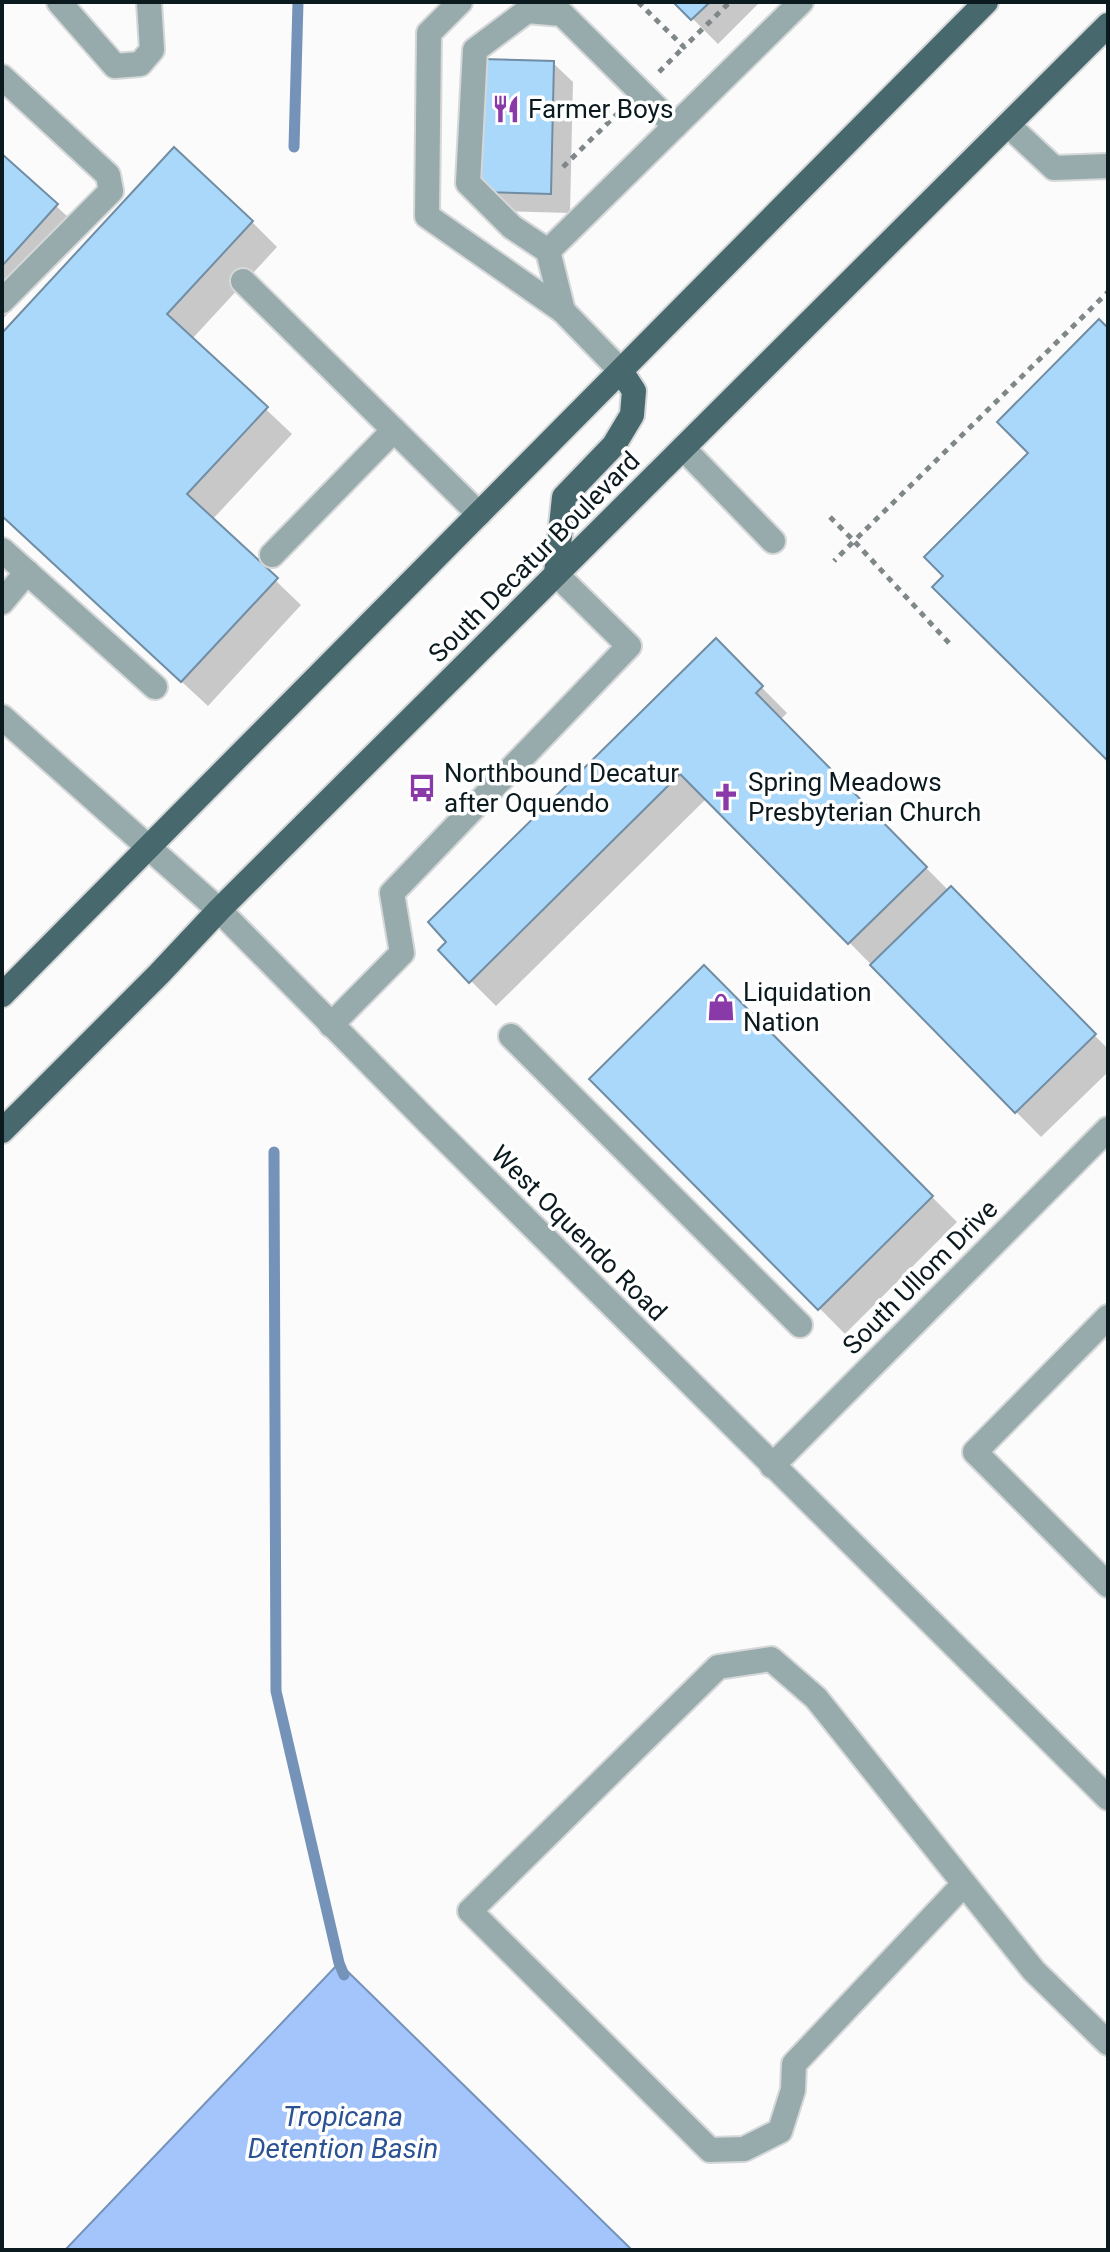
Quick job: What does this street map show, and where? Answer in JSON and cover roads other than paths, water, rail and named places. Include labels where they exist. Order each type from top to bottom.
[{"type":"main road","points":[[2,995],[986,2]]},
{"type":"main road","name":"South Decatur Boulevard","points":[[2,1131],[219,910],[1108,25]]},
{"type":"main road","points":[[556,574],[564,497],[614,445],[632,415],[634,391],[621,371]]},
{"type":"street","points":[[59,2],[115,66],[140,64],[152,50],[149,2]]},
{"type":"street","points":[[460,2],[429,33],[427,216],[563,311],[621,371]]},
{"type":"street","points":[[548,251],[801,2]]},
{"type":"street","points":[[563,311],[548,251],[512,227],[468,183],[475,50],[527,11],[562,14],[675,126]]},
{"type":"street","points":[[2,77],[108,175],[111,191],[2,301]]},
{"type":"street","points":[[1008,125],[1054,168],[1108,166]]},
{"type":"street","points":[[243,281],[479,514]]},
{"type":"street","points":[[272,555],[394,430]]},
{"type":"street","points":[[683,448],[773,541]]},
{"type":"street","points":[[2,550],[155,687]]},
{"type":"street","points":[[2,602],[27,572]]},
{"type":"street","points":[[331,1025],[402,953],[392,893],[629,646],[556,574]]},
{"type":"street","name":"West Oquendo Road","points":[[2,717],[219,910],[772,1466],[1108,1798]]},
{"type":"street","points":[[511,1036],[800,1325]]},
{"type":"street","name":"South Ullom Drive","points":[[772,1466],[1108,1129]]},
{"type":"street","points":[[1108,1317],[975,1452],[1108,1585]]},
{"type":"street","points":[[964,1884],[794,2064],[793,2090],[780,2131],[744,2149],[710,2150],[470,1911],[718,1667],[771,1659],[816,1698],[1034,1971],[1108,2043]]},
{"type":"water","name":"Tropicana Detention Basin","points":[[339,1963],[632,2250],[65,2250]]},
{"type":"waterway","points":[[294,147],[298,2]]},
{"type":"waterway","points":[[274,1152],[276,1691],[344,1975]]},
{"type":"place","name":"Farmer Boys","points":[[506,109]]},
{"type":"place","name":"Northbound Decatur after Oquendo","points":[[422,788]]},
{"type":"place","name":"Spring Meadows Presbyterian Church","points":[[726,797]]},
{"type":"place","name":"Liquidation Nation","points":[[721,1007]]}]
